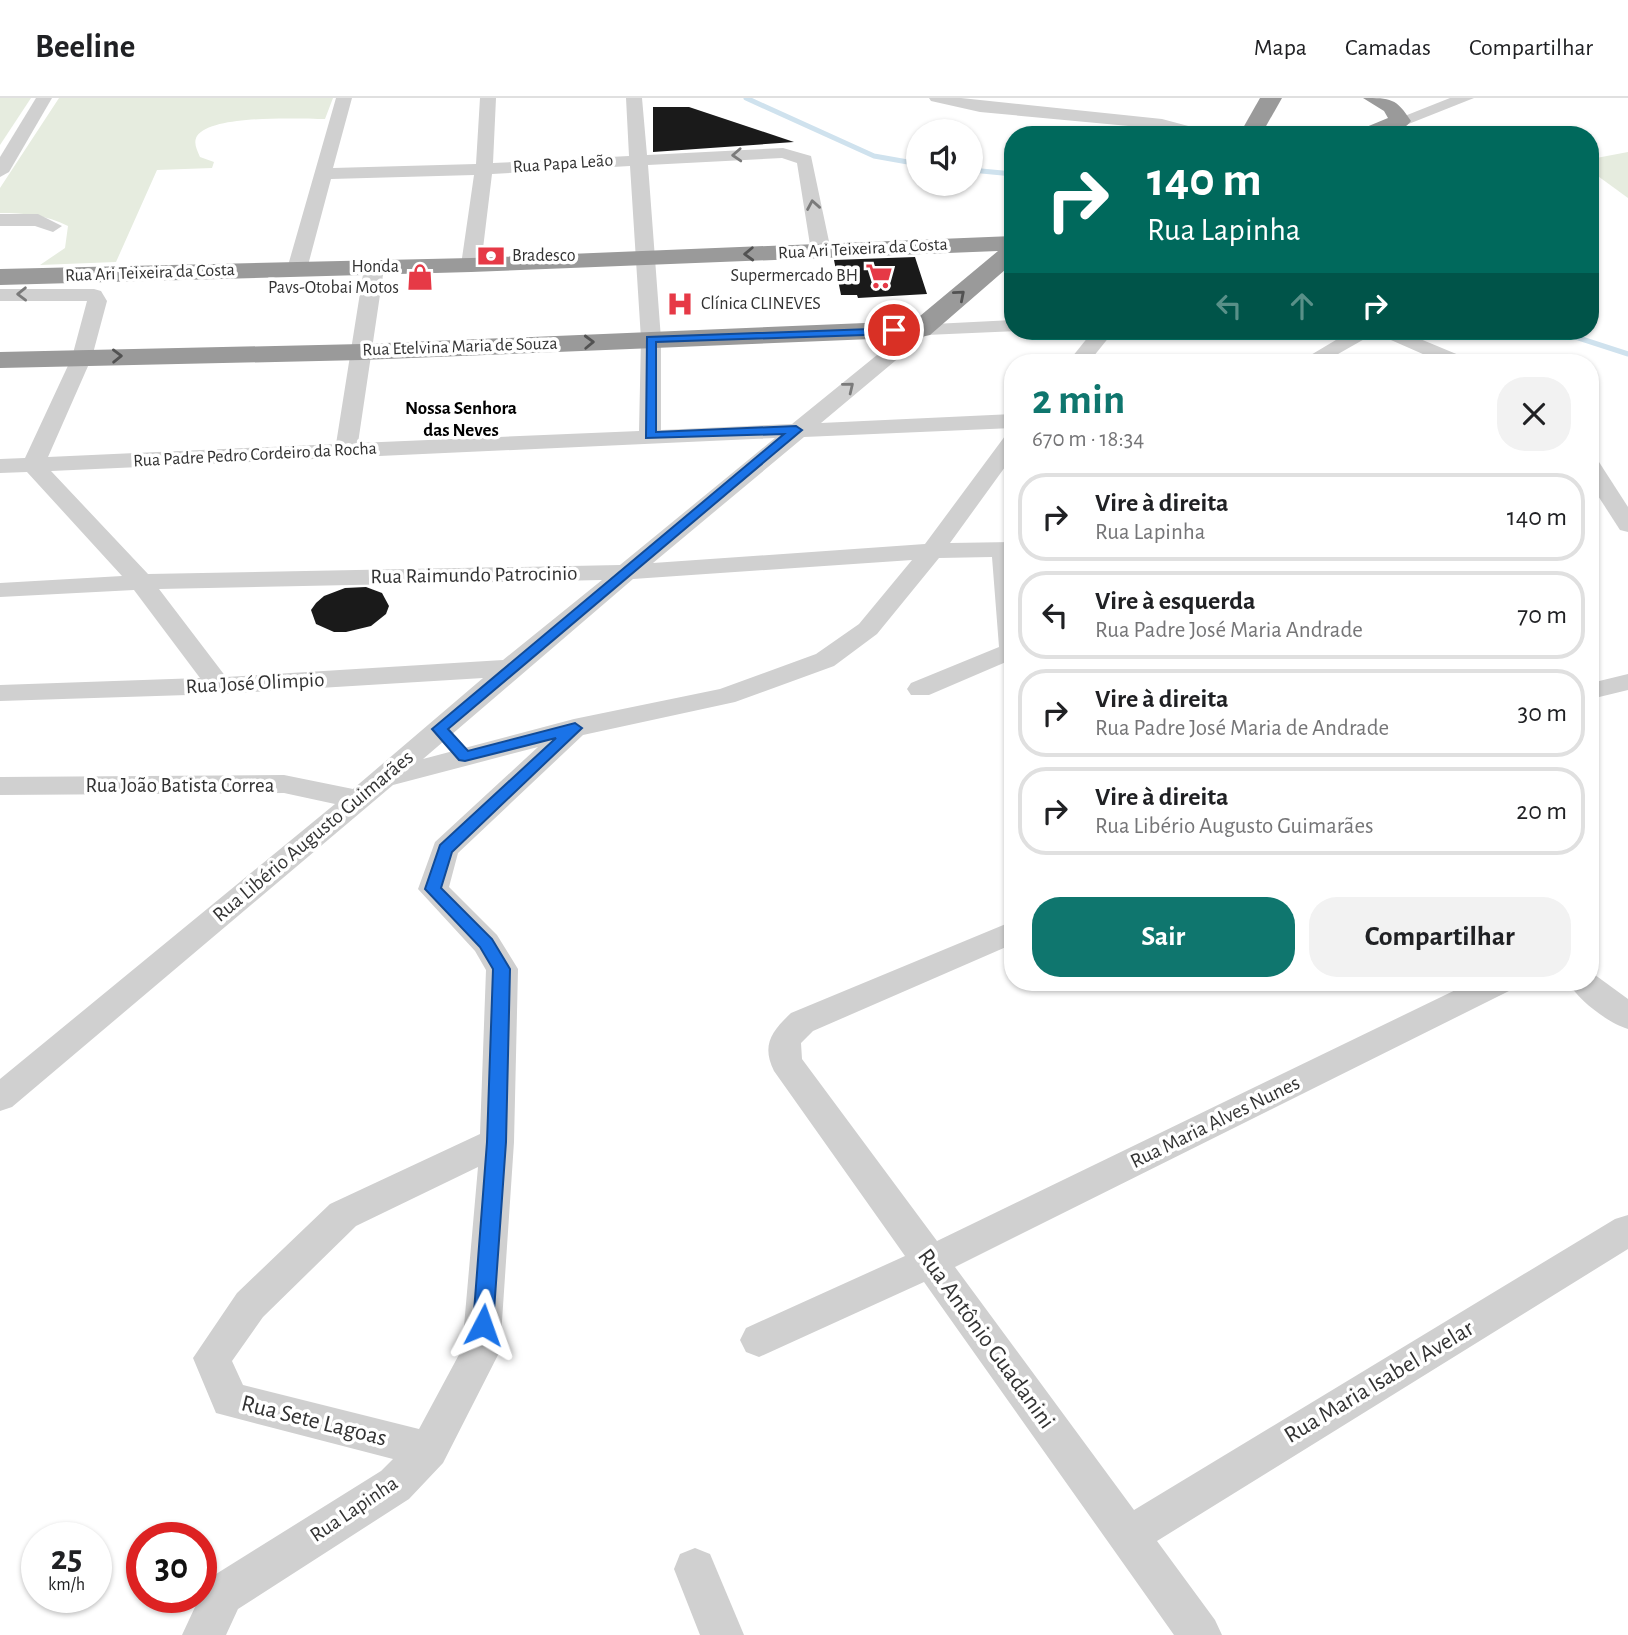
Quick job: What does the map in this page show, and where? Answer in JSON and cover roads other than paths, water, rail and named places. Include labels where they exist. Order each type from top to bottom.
[{"type":"highway","points":[[1255,126],[1271,98]]},
{"type":"highway","points":[[1374,126],[1388,109]]},
{"type":"highway","name":"Rua Ari Teixeira da Costa","points":[[0,277],[471,265],[967,244],[1004,250]]},
{"type":"highway","name":"Rua Libério Augusto Guimarães","points":[[921,329],[1004,255]]},
{"type":"highway","name":"Rua Etelvina Maria de Souza","points":[[0,360],[362,352],[921,329]]},
{"type":"street","points":[[0,172],[44,98]]},
{"type":"street","points":[[297,269],[344,98]]},
{"type":"street","points":[[471,265],[484,170],[488,98]]},
{"type":"street","points":[[634,98],[651,339],[650,436]]},
{"type":"street","points":[[937,98],[980,107],[1180,126]]},
{"type":"street","points":[[1388,109],[1424,111],[1466,98]]},
{"type":"street","name":"Rua Papa Leão","points":[[321,174],[484,170],[783,153],[804,160],[821,251]]},
{"type":"street","points":[[0,220],[38,220],[53,226]]},
{"type":"street","points":[[346,451],[374,268]]},
{"type":"street","points":[[0,295],[93,295],[97,301],[82,357],[33,465],[141,582],[219,686]]},
{"type":"street","points":[[921,329],[1004,326]]},
{"type":"street","name":"Rua Libério Augusto Guimarães","points":[[0,1098],[383,779],[510,668],[921,329]]},
{"type":"street","points":[[1085,354],[1096,340]]},
{"type":"street","points":[[1324,354],[1349,340]]},
{"type":"street","points":[[1406,340],[1440,354]]},
{"type":"street","name":"Rua Padre Pedro Cordeiro da Rocha","points":[[0,466],[1004,421]]},
{"type":"street","points":[[383,779],[575,728],[726,696],[825,660],[868,629],[932,551],[1004,453]]},
{"type":"street","points":[[1599,480],[1628,525]]},
{"type":"street","name":"Rua Raimundo Patrocinio","points":[[0,590],[141,582],[625,572],[932,551],[1004,550]]},
{"type":"street","points":[[920,689],[1004,653]]},
{"type":"street","name":"Rua José Olimpio","points":[[0,693],[219,686],[510,668]]},
{"type":"street","points":[[1599,689],[1628,682]]},
{"type":"street","name":"Rua Lapinha","points":[[204,1635],[223,1594],[395,1485],[429,1450],[481,1351],[496,1142],[502,969],[486,943],[433,889],[445,849],[575,728]]},
{"type":"street","points":[[440,729],[465,756]]},
{"type":"street","name":"Rua João Batista Correa","points":[[0,786],[284,784],[358,799]]},
{"type":"street","name":"Rua Antônio Guadanini","points":[[1004,936],[802,1022],[784,1039],[786,1062],[1200,1635]]},
{"type":"street","name":"Rua Maria Alves Nunes","points":[[759,1340],[930,1262],[1482,991]]},
{"type":"street","points":[[1595,991],[1628,1017]]},
{"type":"street","name":"Rua Sete Lagoas","points":[[429,1450],[230,1400],[212,1358],[250,1305],[343,1215],[496,1142]]},
{"type":"street","name":"Rua Maria Isabel Avelar","points":[[1130,1535],[1628,1230]]},
{"type":"street","points":[[695,1569],[722,1635]]},
{"type":"waterway","points":[[746,98],[874,156],[906,162]]},
{"type":"waterway","points":[[983,171],[1004,173]]},
{"type":"waterway","points":[[1585,340],[1628,354]]},
{"type":"place","name":"Bradesco","points":[[491,256]]},
{"type":"place","name":"Supermercado BH","points":[[879,276]]},
{"type":"place","name":"Honda Pavs-Otobai Motos","points":[[420,277]]},
{"type":"place","name":"Clínica CLINEVES","points":[[680,304]]},
{"type":"district","name":"Nossa Senhora das Neves","points":[[461,419]]}]
